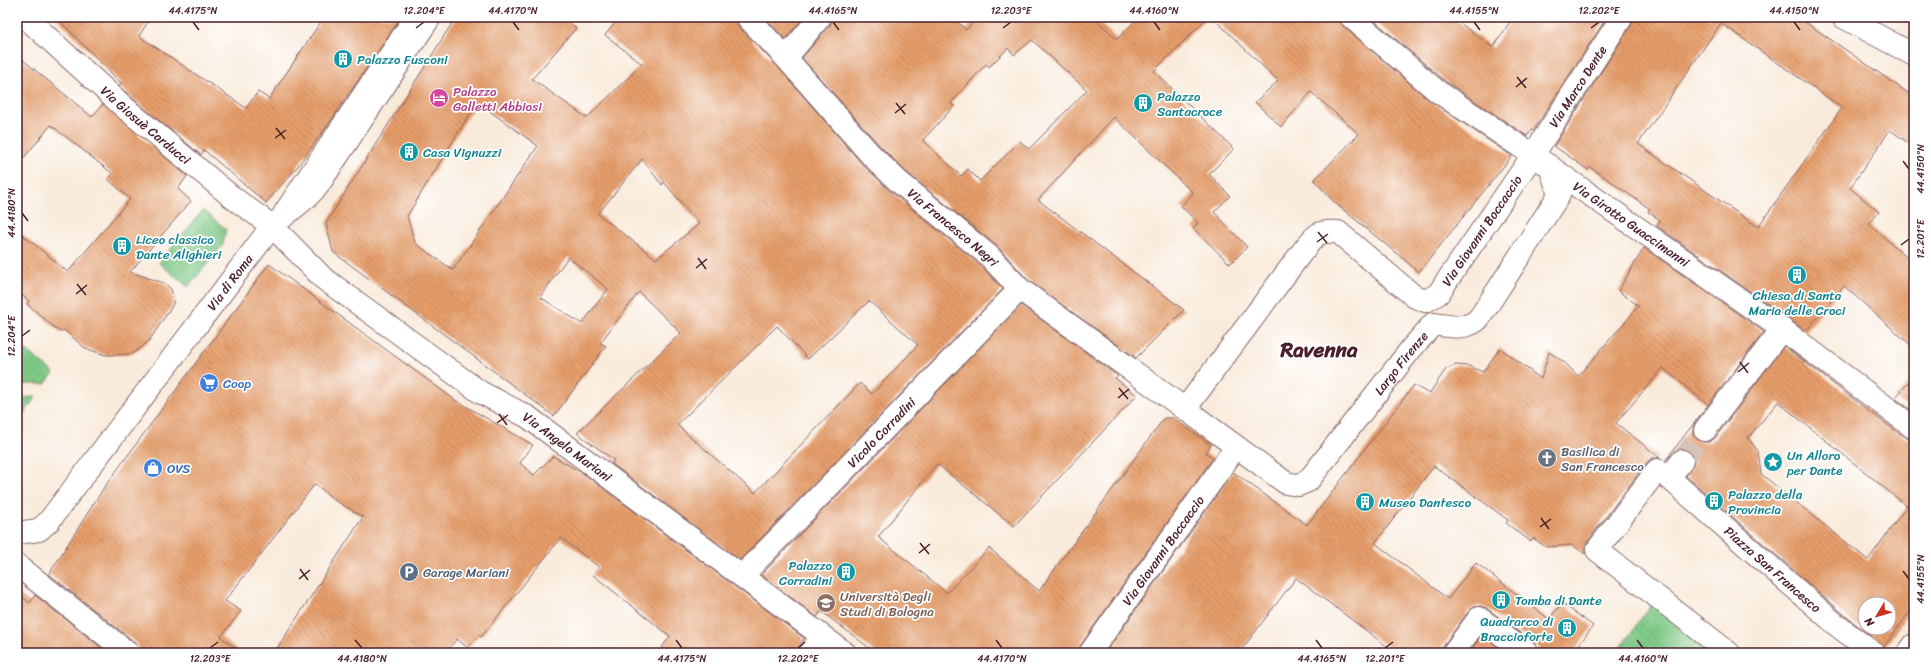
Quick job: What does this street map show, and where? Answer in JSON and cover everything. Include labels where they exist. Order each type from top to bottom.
[{"type":"street","name":"Via Giosuè Carducci","points":[[25,17],[125,108],[232,197],[272,226]]},
{"type":"street","name":"Via di Roma","points":[[17,533],[39,530],[48,521],[272,226],[317,187],[430,17]]},
{"type":"street","name":"Via Francesco Negri","points":[[747,17],[786,58],[871,155],[898,181],[989,256],[1020,289],[1185,409]]},
{"type":"street","points":[[786,58],[820,17]]},
{"type":"street","name":"Via Girotto Guaccimanni","points":[[1351,17],[1437,91],[1541,161],[1782,329],[1914,428]]},
{"type":"street","name":"Via Marco Dente","points":[[1541,161],[1622,17]]},
{"type":"street","points":[[1843,17],[1914,55]]},
{"type":"street","points":[[1433,324],[1460,327],[1477,321],[1486,308],[1559,196],[1541,161]]},
{"type":"street","name":"Via Giovanni Boccaccio","points":[[1426,301],[1438,294],[1541,161]]},
{"type":"street","name":"Via Angelo Mariani","points":[[272,226],[323,278],[480,392],[528,417],[742,576],[816,645],[845,653]]},
{"type":"street","points":[[1185,409],[1302,252],[1315,236],[1324,231],[1338,232],[1416,296],[1426,301]]},
{"type":"street","name":"Vicolo Corradini","points":[[742,576],[1020,289]]},
{"type":"street","name":"Largo Firenze","points":[[1185,409],[1286,483],[1298,485],[1308,481],[1411,349],[1433,324],[1426,301]]},
{"type":"street","points":[[1705,430],[1782,329]]},
{"type":"street","name":"Via Giovanni Boccaccio","points":[[1090,653],[1236,447]]},
{"type":"street","points":[[1669,478],[1682,461]]},
{"type":"street","name":"Piazza San Francesco","points":[[1729,653],[1597,550],[1657,470],[1669,478],[1839,626],[1873,653]]},
{"type":"street","points":[[17,565],[128,653]]},
{"type":"street","points":[[1452,653],[1479,618],[1527,653]]},
{"type":"lane","points":[[272,226],[411,17]]},
{"type":"green space","points":[[203,210],[226,229],[223,245],[188,287],[159,263]]},
{"type":"green space","points":[[17,343],[54,373],[45,384],[17,384]]},
{"type":"green space","points":[[36,397],[17,423],[17,398]]},
{"type":"green space","points":[[1654,601],[1721,653],[1616,653]]},
{"type":"building","points":[[56,17],[151,17],[139,36],[246,108],[258,92],[269,99],[324,17],[401,17],[332,119],[298,166],[266,203],[204,150],[201,155],[133,99],[119,86],[121,83]]},
{"type":"building","points":[[456,17],[563,17],[576,28],[532,79],[587,118],[642,64],[605,35],[620,17],[735,17],[738,26],[777,66],[862,164],[890,191],[980,265],[1003,289],[740,560],[612,464],[614,460],[577,433],[681,333],[639,292],[600,343],[606,346],[554,416],[333,252],[326,223]],"holes":[[[477,102],[538,146],[453,270],[415,243],[407,216]],[[642,159],[662,185],[664,182],[699,224],[656,259],[598,214]],[[568,257],[608,289],[582,324],[540,297]],[[869,301],[918,345],[872,394],[860,383],[755,493],[677,425],[777,326],[808,359]]]},
{"type":"building","points":[[764,17],[804,17],[785,39]]},
{"type":"building","points":[[832,17],[953,17],[966,30],[978,17],[1093,17],[1117,39],[1139,17],[1208,17],[1154,71],[1234,149],[1209,174],[1230,196],[1214,212],[1247,247],[1230,264],[1193,228],[1198,223],[1181,206],[1193,193],[1114,117],[1038,200],[1184,310],[1136,358],[1028,280],[997,246],[906,172],[880,146],[802,58],[830,25]],"holes":[[[1032,40],[1087,90],[1029,149],[1020,141],[980,181],[968,169],[961,176],[923,140],[954,106],[951,103],[986,64],[989,67],[1008,48],[1014,55]]]},
{"type":"building","points":[[1212,17],[1339,17],[1343,26],[1429,100],[1512,156],[1419,272],[1333,201],[1314,180],[1359,134],[1311,92],[1281,127],[1255,102],[1278,81]]},
{"type":"building","points":[[1370,17],[1452,17],[1493,48],[1513,17],[1607,17],[1533,131],[1532,130],[1527,136],[1445,81]]},
{"type":"building","points":[[1634,17],[1798,17],[1914,97],[1914,147],[1890,130],[1850,188],[1879,212],[1869,224],[1914,264],[1914,348],[1844,286],[1806,331],[1657,226],[1660,220],[1648,212],[1650,209],[1590,167],[1588,170],[1554,146],[1632,24]],"holes":[[[1721,23],[1842,108],[1758,227],[1638,144]]]},
{"type":"building","name":"Liceo classico Dante Alighieri","points":[[17,55],[92,117],[103,104],[187,176],[178,189],[191,201],[130,272],[164,283],[171,289],[174,300],[172,306],[149,341],[134,353],[105,355],[85,348],[64,330],[60,332],[27,304],[29,301],[17,291],[17,230],[68,272],[130,199],[108,179],[113,174],[51,125],[17,166]]},
{"type":"building","points":[[1644,248],[1764,332],[1695,422],[1693,434],[1698,440],[1709,442],[1715,438],[1784,346],[1878,418],[1906,438],[1914,440],[1914,606],[1897,629],[1897,596],[1857,596],[1857,625],[1686,476],[1694,463],[1694,457],[1690,451],[1678,449],[1665,461],[1708,405],[1663,368],[1616,423],[1660,458],[1652,458],[1647,462],[1587,542],[1585,554],[1572,545],[1546,547],[1533,538],[1530,541],[1506,523],[1508,520],[1434,466],[1375,543],[1448,599],[1476,563],[1549,619],[1562,603],[1593,626],[1573,653],[1539,653],[1538,648],[1534,643],[1486,608],[1480,606],[1474,607],[1469,611],[1443,646],[1441,653],[1396,653],[1296,578],[1239,653],[1105,653],[1233,472],[1307,525],[1414,385],[1429,394],[1446,369],[1456,365],[1469,366],[1483,372],[1500,348],[1541,379],[1549,352],[1564,362],[1578,376],[1639,306],[1618,291]],"holes":[[[1778,402],[1907,506],[1868,560],[1761,474],[1758,451],[1748,438]]]},
{"type":"building","points":[[269,264],[455,400],[533,445],[520,463],[534,475],[553,456],[584,474],[804,638],[794,653],[658,653],[670,636],[593,575],[599,567],[561,538],[481,637],[479,635],[468,648],[457,639],[445,653],[274,653],[363,517],[336,501],[315,484],[225,601],[241,611],[221,637],[242,653],[140,653],[136,643],[49,574],[103,489]]},
{"type":"building","points":[[1021,305],[1118,376],[1115,378],[1137,395],[1014,526],[937,464],[878,537],[947,593],[989,548],[1039,591],[1164,418],[1173,418],[1211,445],[1206,453],[1213,458],[1080,646],[1078,653],[876,653],[821,611],[817,617],[761,575]]},
{"type":"building","points":[[1914,376],[1914,412],[1895,398]]},
{"type":"building","points":[[17,593],[30,603],[35,595],[108,653],[17,653]]},
{"type":"building","points":[[1482,635],[1506,653],[1469,653]]},
{"type":"building","points":[[1870,636],[1892,636],[1884,647]]},
{"type":"tunnel","points":[[1682,461],[1705,430]]},
{"type":"place","name":"Palazzo Fusconi","points":[[343,59]]},
{"type":"place","name":"Palazzo Galletti Abbiosi","points":[[439,98]]},
{"type":"place","name":"Palazzo Santacroce","points":[[1143,103]]},
{"type":"place","name":"Casa Vignuzzi","points":[[409,152]]},
{"type":"place","name":"Liceo classico Dante Alighieri","points":[[122,246]]},
{"type":"place","name":"Chiesa di Santa Maria delle Croci","points":[[1797,275]]},
{"type":"place","name":"Coop","points":[[209,383]]},
{"type":"place","name":"Basilica di San Francesco","points":[[1547,458]]},
{"type":"place","name":"Un Alloro per Dante","points":[[1773,462]]},
{"type":"place","name":"OVS","points":[[153,468]]},
{"type":"place","name":"Palazzo della Provincia","points":[[1714,501]]},
{"type":"place","name":"Museo Dantesco","points":[[1365,502]]},
{"type":"place","name":"Garage Mariani","points":[[409,572]]},
{"type":"place","name":"Palazzo Corradini","points":[[846,572]]},
{"type":"place","name":"Tomba di Dante","points":[[1501,600]]},
{"type":"place","name":"Università Degli Studi di Bologna","points":[[826,603]]},
{"type":"place","name":"Quadrarco di Braccioforte","points":[[1567,628]]},
{"type":"district","name":"Ravenna","points":[[1319,350]]}]
